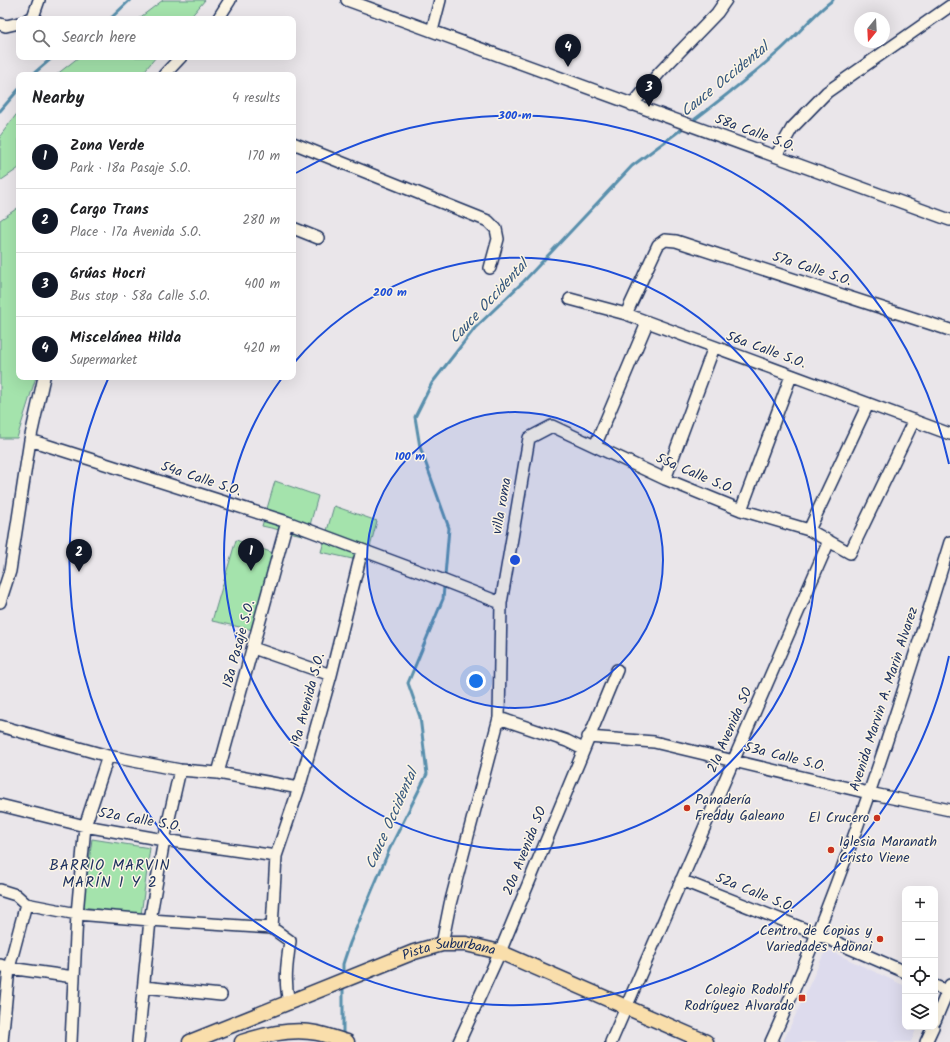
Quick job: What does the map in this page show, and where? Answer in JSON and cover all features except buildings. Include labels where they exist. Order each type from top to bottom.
[{"type":"main road","name":"Pista Suburbana","points":[[190,1042],[414,952],[442,944],[466,944],[500,952],[706,1042]]},
{"type":"main road","points":[[242,1042],[262,1035],[290,1032],[316,1033],[347,1042]]},
{"type":"street","points":[[33,16],[39,0]]},
{"type":"street","points":[[220,16],[230,0]]},
{"type":"street","name":"58a Calle S.O.","points":[[347,0],[950,220]]},
{"type":"street","points":[[432,31],[440,0]]},
{"type":"street","points":[[632,104],[660,72],[717,13],[726,0]]},
{"type":"street","points":[[776,156],[792,128],[827,92],[950,6]]},
{"type":"street","points":[[0,24],[6,26],[16,24]]},
{"type":"street","points":[[167,72],[178,60]]},
{"type":"street","points":[[296,143],[488,221],[496,229],[498,239],[490,268]]},
{"type":"street","points":[[296,229],[318,238]]},
{"type":"street","name":"57a Calle S.O.","points":[[626,314],[658,245],[665,240],[676,241],[950,330]]},
{"type":"street","name":"56a Calle S.O.","points":[[570,299],[626,314],[950,434]]},
{"type":"street","points":[[596,446],[647,323]]},
{"type":"street","points":[[665,479],[714,347]]},
{"type":"street","points":[[741,510],[791,376]]},
{"type":"street","points":[[0,602],[10,571],[30,440],[43,380]]},
{"type":"street","points":[[809,530],[868,404]]},
{"type":"street","name":"55a Calle S.O.","points":[[552,426],[665,479],[741,510],[809,530],[850,553],[914,420]]},
{"type":"street","name":"villa roma","points":[[442,944],[450,904],[499,718],[501,603],[529,438],[552,426]]},
{"type":"street","name":"54a Calle S.O.","points":[[30,440],[287,522],[362,550]]},
{"type":"street","name":"18a Pasaje S.O.","points":[[218,773],[287,522]]},
{"type":"street","name":"21a Avenida SO","points":[[611,1042],[829,541]]},
{"type":"street","name":"Avenida Marvin A. Marin Alvarez","points":[[771,1042],[818,934],[869,793],[918,648],[950,542]]},
{"type":"street","points":[[362,550],[501,603]]},
{"type":"street","name":"19a Avenida S.O.","points":[[272,928],[276,856],[299,788],[331,675],[362,550]]},
{"type":"street","points":[[253,648],[331,675]]},
{"type":"street","name":"20a Avenida SO","points":[[459,1042],[500,952],[617,670]]},
{"type":"street","points":[[499,718],[567,741],[583,749]]},
{"type":"street","points":[[0,726],[108,756],[180,770],[218,773],[299,788]]},
{"type":"street","name":"53a Calle S.O.","points":[[588,737],[654,742],[869,793],[950,810]]},
{"type":"street","points":[[71,1042],[78,914],[85,826],[108,756]]},
{"type":"street","points":[[138,1042],[150,920],[164,840],[180,770]]},
{"type":"street","name":"52a Calle S.O.","points":[[0,805],[85,826],[164,840],[276,856]]},
{"type":"street","name":"52a Calle S.O.","points":[[681,880],[818,934],[902,971]]},
{"type":"street","points":[[0,890],[16,895],[26,904],[78,914],[272,928],[290,941],[286,991],[289,1002]]},
{"type":"street","points":[[2,1042],[5,967],[26,904]]},
{"type":"street","points":[[5,967],[74,977]]},
{"type":"street","points":[[144,987],[221,994]]},
{"type":"street","points":[[938,987],[949,989],[938,1014]]},
{"type":"street","points":[[926,1042],[931,1030]]},
{"type":"shaded area","points":[[826,949],[902,985],[902,1030],[916,1030],[911,1042],[783,1042]]},
{"type":"green space","points":[[163,0],[205,0],[192,16],[142,16]]},
{"type":"green space","points":[[75,60],[154,60],[144,72],[60,72]]},
{"type":"green space","points":[[16,115],[16,170],[0,181],[0,136]]},
{"type":"green space","points":[[16,209],[16,380],[35,380],[17,438],[0,438],[0,220]]},
{"type":"green space","points":[[275,481],[318,496],[307,536],[262,526]]},
{"type":"green space","points":[[334,506],[377,521],[366,562],[321,552]]},
{"type":"green space","points":[[236,540],[279,555],[258,631],[212,621]]},
{"type":"green space","points":[[92,839],[150,848],[141,915],[83,907]]},
{"type":"waterway","points":[[113,16],[130,0]]},
{"type":"waterway","name":"Cauce Occidental","points":[[690,123],[766,62],[818,12],[833,0]]},
{"type":"waterway","points":[[36,72],[50,60]]},
{"type":"waterway","points":[[0,111],[16,92]]},
{"type":"waterway","name":"Cauce Occidental","points":[[343,976],[343,964],[350,943],[390,848],[427,774],[420,717],[408,683],[443,599],[449,528],[420,447],[415,417],[432,383],[475,328],[524,281],[632,166],[686,126]]},
{"type":"waterway","name":"Cauce Occidental","points":[[343,985],[343,1036]]},
{"type":"place","name":"Miscelánea Hilda","points":[[568,67]]},
{"type":"place","name":"Grúas Hocri","points":[[649,107]]},
{"type":"place","name":"Zona Verde","points":[[251,571]]},
{"type":"place","name":"Cargo Trans","points":[[79,572]]},
{"type":"place","name":"Panadería Freddy Galeano","points":[[687,808]]},
{"type":"place","name":"El Crucero","points":[[877,818]]},
{"type":"place","name":"Iglesia Maranath Cristo Viene","points":[[831,850]]},
{"type":"place","name":"Centro de Copias y Variedades Adonai","points":[[880,939]]},
{"type":"place","name":"Colegio Rodolfo Rodríguez Alvarado","points":[[802,998]]},
{"type":"district","name":"BARRIO MARVIN MARÍN 1 Y 2","points":[[110,874]]}]
